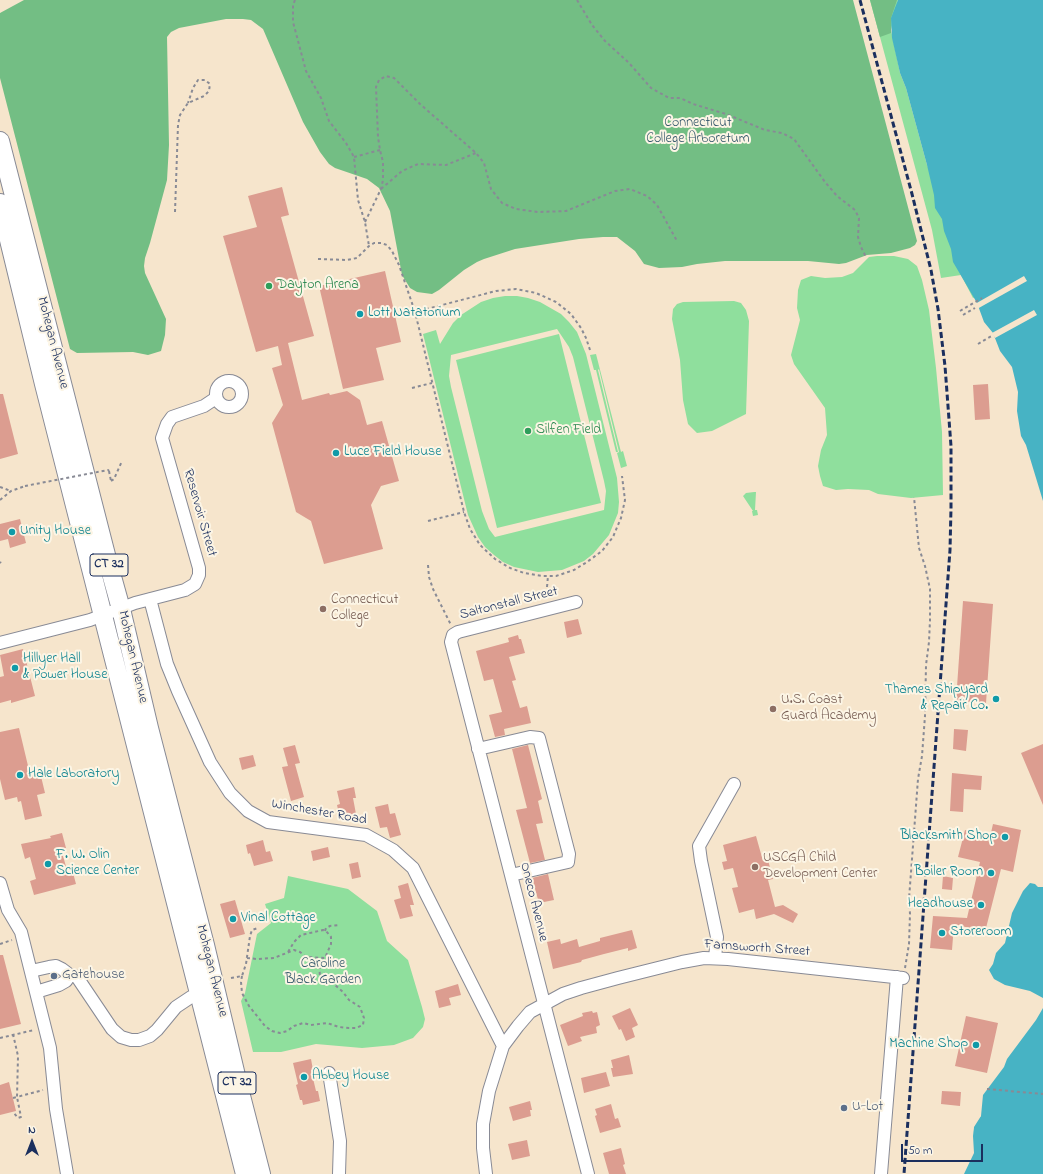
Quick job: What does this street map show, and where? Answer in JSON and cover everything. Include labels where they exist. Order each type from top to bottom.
[{"type":"highway","name":"Mohegan Avenue","points":[[0,141],[121,609],[149,728],[245,1174]]},
{"type":"highway","name":"Mohegan Avenue","points":[[0,203],[44,384],[104,615],[207,993],[238,1084],[262,1174]]},
{"type":"street","name":"Reservoir Street","points":[[0,644],[88,621],[150,599],[190,588],[195,584],[199,575],[198,564],[162,438],[164,430],[172,418],[204,406],[216,398]]},
{"type":"street","name":"Winchester Road","points":[[150,599],[167,664],[178,691],[210,762],[230,794],[248,812],[268,822],[366,835],[393,850],[413,868],[503,1046]]},
{"type":"street","name":"Saltonstall Street","points":[[453,635],[576,602]]},
{"type":"street","name":"Oneco Avenue","points":[[453,635],[451,642],[588,1174]]},
{"type":"street","points":[[478,749],[530,737],[539,738],[569,854],[568,862],[511,875]]},
{"type":"street","points":[[715,958],[717,937],[699,846],[734,784]]},
{"type":"street","points":[[0,883],[8,910],[20,932],[51,1052],[56,1109],[67,1174]]},
{"type":"street","name":"Farnsworth Street","points":[[503,1046],[530,1012],[563,994],[682,962],[715,958],[900,977]]},
{"type":"street","points":[[31,971],[56,966],[78,978],[114,1032],[121,1037],[131,1040],[140,1040],[150,1036],[157,1030],[176,1006],[187,999],[207,993]]},
{"type":"street","points":[[36,992],[59,986],[66,981],[70,975]]},
{"type":"street","points":[[881,1174],[900,977]]},
{"type":"street","points":[[486,1174],[483,1148],[483,1124],[490,1091],[503,1046]]},
{"type":"street","points":[[329,1073],[340,1141],[339,1174]]},
{"type":"path","points":[[295,0],[293,5],[293,22],[306,71],[321,98],[329,121],[354,157],[358,200],[365,222],[368,246]]},
{"type":"path","points":[[577,0],[592,25],[605,41],[629,63],[651,88],[669,98],[680,98],[766,130],[782,133],[794,139],[837,196],[855,210],[859,218],[858,238],[866,257]]},
{"type":"path","points":[[365,222],[381,189],[383,180],[383,162],[380,150],[376,87],[379,80],[386,76],[394,78],[420,104],[476,153],[484,162],[491,189],[502,203],[516,209],[538,212],[566,211],[615,191],[630,189],[647,196],[657,205],[677,241]]},
{"type":"path","points":[[175,212],[178,125],[180,115],[188,103],[193,88],[198,80],[205,80],[210,84],[209,91],[204,96],[188,103]]},
{"type":"path","points":[[354,157],[380,150]]},
{"type":"path","points":[[381,189],[402,171],[418,164],[446,164],[476,153]]},
{"type":"path","points":[[318,259],[346,260],[356,258],[368,246],[374,243],[387,245],[392,251],[399,264],[415,312],[464,512],[470,529],[480,545],[495,559],[510,568],[524,573],[548,576],[556,576],[574,570],[587,562],[602,550],[613,537],[621,518],[625,500],[622,476]]},
{"type":"path","points":[[415,312],[496,291],[516,289],[536,293],[556,302],[571,314],[581,328],[590,350]]},
{"type":"path","points":[[960,311],[982,298]]},
{"type":"path","points":[[963,316],[975,308]]},
{"type":"path","points":[[978,344],[993,336]]},
{"type":"path","points":[[412,388],[432,383]]},
{"type":"path","points":[[0,500],[11,491],[25,486],[108,470],[111,481],[114,479],[122,461]]},
{"type":"path","points":[[0,487],[11,491]]},
{"type":"path","points":[[900,977],[908,960],[910,914],[909,899],[918,779],[922,756],[925,716],[926,665],[930,620],[930,589],[925,566],[918,548],[914,497]]},
{"type":"path","points":[[428,521],[464,512]]},
{"type":"path","points":[[428,565],[429,577],[433,589],[453,635]]},
{"type":"path","points":[[547,587],[548,576]]},
{"type":"path","points":[[288,952],[294,942],[301,935],[325,930],[330,926],[340,925]]},
{"type":"path","points":[[258,928],[252,930],[249,940],[247,958],[241,982],[242,993],[254,1014],[272,1031],[280,1033],[303,1023],[311,1025],[327,1023],[339,1027],[349,1028],[356,1028],[362,1025],[364,1018],[360,1006],[349,1000],[335,985],[323,981],[320,978],[319,958]]},
{"type":"path","points":[[247,958],[274,958],[294,950],[300,952],[306,957],[325,958],[331,944],[331,937],[325,930]]},
{"type":"path","points":[[0,944],[15,940]]},
{"type":"path","points":[[231,978],[242,976]]},
{"type":"path","points":[[0,1038],[37,1029]]},
{"type":"path","points":[[13,1034],[18,1056],[17,1097],[21,1117],[18,1118],[13,1112]]},
{"type":"path","points":[[987,1089],[1043,1094]]},
{"type":"path","points":[[13,1098],[43,1090]]},
{"type":"green space","name":"Connecticut College Arboretum","points":[[24,0],[853,0],[917,241],[915,245],[910,248],[891,253],[867,255],[839,264],[808,261],[725,261],[682,267],[659,268],[644,264],[635,251],[617,237],[579,239],[515,249],[484,259],[464,270],[432,294],[417,292],[410,288],[402,275],[390,211],[379,188],[367,179],[335,168],[329,164],[320,152],[303,122],[263,29],[251,20],[226,19],[179,28],[171,32],[167,37],[169,145],[167,180],[144,266],[145,273],[166,319],[165,335],[161,351],[148,355],[133,352],[77,353],[70,349],[0,78],[0,13]]},
{"type":"green space","points":[[870,0],[898,0],[891,30],[900,73],[906,88],[927,165],[987,293],[973,298],[961,275],[941,278],[932,230]]},
{"type":"green space","points":[[870,0],[897,0],[891,18],[891,33],[880,37]]},
{"type":"green space","points":[[894,256],[908,259],[917,266],[922,280],[929,310],[936,368],[942,432],[943,495],[911,498],[878,494],[869,490],[836,490],[823,486],[820,476],[818,466],[821,450],[827,435],[825,408],[794,364],[791,355],[800,320],[797,308],[798,290],[801,280],[811,276],[825,278],[842,277],[853,273],[869,257]]},
{"type":"green space","points":[[517,296],[528,298],[540,302],[561,314],[577,332],[586,354],[617,478],[619,502],[618,513],[609,535],[593,554],[584,561],[562,570],[538,572],[514,567],[503,562],[485,547],[478,537],[468,515],[423,334],[436,330],[440,344],[453,323],[461,315],[481,302],[493,298]],"holes":[[[557,329],[569,347],[573,357],[604,481],[606,491],[604,510],[495,537],[489,529],[482,511],[451,387],[449,376],[451,355]]]},
{"type":"green space","points":[[734,301],[741,303],[746,310],[749,321],[746,414],[712,431],[697,433],[688,424],[683,400],[680,360],[672,319],[673,309],[677,304],[683,302]]},
{"type":"green space","name":"Silfen Field","points":[[559,334],[601,503],[497,528],[456,360]]},
{"type":"green space","points":[[596,354],[621,452],[623,451],[627,466],[621,468],[617,453],[619,452],[599,369],[618,452],[616,452],[596,370],[594,370],[590,355]]},
{"type":"green space","points":[[756,492],[755,510],[757,510],[758,515],[753,516],[753,511],[743,496],[746,493]]},
{"type":"green space","name":"Caroline Black Garden","points":[[288,876],[348,889],[377,911],[387,941],[408,960],[422,1007],[425,1019],[423,1027],[413,1038],[394,1045],[362,1048],[316,1044],[281,1052],[253,1052],[241,1001],[245,993],[257,934],[271,923],[265,904],[284,898]]},
{"type":"water","points":[[898,0],[1043,0],[1043,501],[1026,445],[1021,436],[1017,411],[1018,392],[1012,367],[1000,351],[993,333],[984,322],[977,303],[953,262],[951,249],[944,231],[942,219],[935,208],[934,195],[927,165],[906,88],[900,73],[892,38],[891,18]]},
{"type":"water","points":[[1030,883],[1035,884],[1038,887],[1043,887],[1043,998],[1030,991],[1005,985],[994,979],[989,970],[993,964],[996,953],[1005,943],[1012,913],[1023,891]]},
{"type":"water","points":[[1043,1008],[1043,1174],[960,1174],[969,1153],[975,1120],[981,1116],[983,1095],[1004,1067],[1007,1059],[1036,1020]]},
{"type":"pier","points":[[1024,276],[1027,281],[977,309],[975,304]]},
{"type":"pier","points":[[1034,310],[1037,315],[995,338],[992,333]]},
{"type":"pier","points":[[981,1116],[974,1127],[974,1153],[964,1174],[958,1174],[967,1153],[971,1125],[974,1119]]},
{"type":"building","name":"Luce Field House","points":[[282,187],[289,215],[281,217],[314,336],[288,343],[302,400],[329,393],[330,395],[347,391],[360,400],[367,425],[382,421],[399,481],[381,486],[371,505],[383,549],[324,564],[311,521],[296,512],[272,423],[283,405],[272,368],[282,365],[278,346],[256,352],[223,236],[257,227],[248,196]]},
{"type":"building","name":"Lott Natatorium","points":[[385,271],[401,342],[376,348],[384,380],[343,389],[319,286]]},
{"type":"building","points":[[988,384],[990,419],[975,420],[973,385]]},
{"type":"building","points":[[0,394],[3,394],[18,454],[0,459]]},
{"type":"building","name":"Unity House","points":[[20,519],[26,543],[10,548],[8,539],[0,541],[0,524]]},
{"type":"building","points":[[963,601],[993,604],[986,703],[956,701]]},
{"type":"building","points":[[578,619],[582,634],[567,638],[564,622]]},
{"type":"building","points":[[518,635],[519,639],[521,639],[525,653],[509,657],[516,680],[512,681],[520,708],[527,706],[531,723],[504,729],[505,735],[495,737],[489,715],[502,712],[493,679],[484,681],[476,651],[509,642],[508,638]]},
{"type":"building","name":"Hillyer Hall & Power House","points":[[23,649],[35,696],[11,703],[11,700],[0,703],[0,677],[4,676],[0,655]]},
{"type":"building","name":"Hale Laboratory","points":[[19,728],[29,770],[39,768],[45,793],[37,795],[42,816],[25,820],[21,801],[18,802],[17,797],[5,800],[0,779],[0,732]]},
{"type":"building","points":[[954,729],[968,730],[966,751],[953,749]]},
{"type":"building","points":[[1043,744],[1043,805],[1021,753]]},
{"type":"building","points":[[295,745],[300,763],[295,764],[304,797],[291,801],[282,767],[288,766],[283,748]]},
{"type":"building","points":[[528,745],[542,799],[538,801],[543,823],[536,824],[545,860],[530,863],[516,810],[527,808],[512,749]]},
{"type":"building","points":[[253,755],[256,766],[242,770],[239,758]]},
{"type":"building","points":[[952,773],[982,776],[981,790],[964,789],[963,812],[950,811]]},
{"type":"building","points":[[354,787],[356,798],[353,798],[356,814],[346,816],[345,813],[339,814],[337,805],[340,804],[337,791]]},
{"type":"building","points":[[388,804],[390,814],[395,813],[401,835],[390,838],[387,827],[380,828],[375,807]]},
{"type":"building","points":[[993,824],[1021,830],[1013,872],[1001,869],[985,932],[954,924],[952,950],[930,948],[933,916],[967,918],[980,862],[958,857],[965,830],[990,837]]},
{"type":"building","name":"F. W. Olin Science Center","points":[[62,833],[66,848],[61,849],[67,870],[72,869],[76,884],[34,895],[30,881],[36,879],[30,857],[25,859],[21,844],[51,838],[50,836]]},
{"type":"building","points":[[756,836],[763,861],[768,860],[773,879],[768,880],[775,907],[783,905],[798,914],[793,923],[774,914],[756,919],[754,909],[739,913],[732,888],[738,887],[733,868],[724,870],[722,862],[727,861],[723,845]]},
{"type":"building","points":[[263,840],[266,852],[270,851],[273,861],[254,866],[250,853],[248,854],[246,845]]},
{"type":"building","points":[[328,847],[330,857],[313,861],[311,851]]},
{"type":"building","points":[[358,862],[361,877],[352,879],[349,864]]},
{"type":"building","points":[[548,874],[554,900],[539,903],[532,878]]},
{"type":"building","points":[[943,876],[953,878],[952,890],[942,889]]},
{"type":"building","points":[[408,883],[414,905],[410,905],[413,916],[400,919],[394,900],[401,898],[398,886]]},
{"type":"building","name":"Vinal Cottage","points":[[235,900],[245,934],[230,938],[220,904]]},
{"type":"building","points":[[632,930],[637,948],[628,951],[628,948],[604,954],[553,969],[547,942],[560,939],[561,944],[577,939],[579,947],[600,941],[600,938]]},
{"type":"building","points":[[0,955],[3,955],[21,1024],[0,1029]]},
{"type":"building","points":[[458,984],[461,995],[449,998],[451,1005],[439,1008],[435,991]]},
{"type":"building","points":[[630,1008],[638,1025],[632,1028],[635,1037],[626,1041],[621,1029],[619,1030],[612,1016]]},
{"type":"building","points":[[592,1011],[593,1013],[597,1012],[600,1025],[596,1027],[597,1033],[580,1037],[582,1041],[568,1046],[560,1025],[583,1016],[582,1013]]},
{"type":"building","name":"Machine Shop","points":[[966,1016],[998,1023],[987,1073],[955,1066]]},
{"type":"building","points":[[629,1055],[633,1074],[613,1077],[611,1060]]},
{"type":"building","name":"Abbey House","points":[[311,1059],[313,1070],[311,1070],[320,1101],[303,1105],[296,1085],[298,1084],[293,1063]]},
{"type":"building","points":[[606,1072],[610,1086],[584,1093],[581,1078]]},
{"type":"building","points":[[9,1082],[16,1111],[0,1115],[0,1085]]},
{"type":"building","points":[[942,1091],[961,1092],[960,1106],[941,1104]]},
{"type":"building","points":[[530,1101],[532,1110],[530,1110],[531,1116],[513,1121],[509,1107]]},
{"type":"building","points":[[611,1104],[615,1119],[618,1118],[621,1127],[600,1133],[595,1116],[597,1115],[595,1109]]},
{"type":"building","points":[[527,1140],[530,1156],[512,1160],[508,1144]]},
{"type":"building","points":[[621,1148],[625,1164],[623,1165],[626,1174],[609,1174],[603,1153]]},
{"type":"railway","points":[[860,0],[931,270],[938,309],[945,366],[951,446],[950,550],[904,1174]]},
{"type":"place","name":"Dayton Arena","points":[[269,286]]},
{"type":"place","name":"Lott Natatorium","points":[[360,314]]},
{"type":"place","name":"Silfen Field","points":[[528,431]]},
{"type":"place","name":"Luce Field House","points":[[336,453]]},
{"type":"place","name":"Unity House","points":[[12,532]]},
{"type":"place","name":"Connecticut College","points":[[323,609]]},
{"type":"place","name":"Hillyer Hall & Power House","points":[[15,668]]},
{"type":"place","name":"Thames Shipyard & Repair Co.","points":[[996,699]]},
{"type":"place","name":"U.S. Coast Guard Academy","points":[[773,709]]},
{"type":"place","name":"Hale Laboratory","points":[[20,775]]},
{"type":"place","name":"Blacksmith Shop","points":[[1005,837]]},
{"type":"place","name":"F. W. Olin Science Center","points":[[48,864]]},
{"type":"place","name":"USCGA Child Development Center","points":[[755,867]]},
{"type":"place","name":"Boiler Room","points":[[991,873]]},
{"type":"place","name":"Headhouse","points":[[981,905]]},
{"type":"place","name":"Vinal Cottage","points":[[233,919]]},
{"type":"place","name":"Storeroom","points":[[942,933]]},
{"type":"place","name":"Gatehouse","points":[[54,976]]},
{"type":"place","name":"Machine Shop","points":[[976,1045]]},
{"type":"place","name":"Abbey House","points":[[304,1077]]},
{"type":"place","name":"U-Lot","points":[[844,1108]]}]
